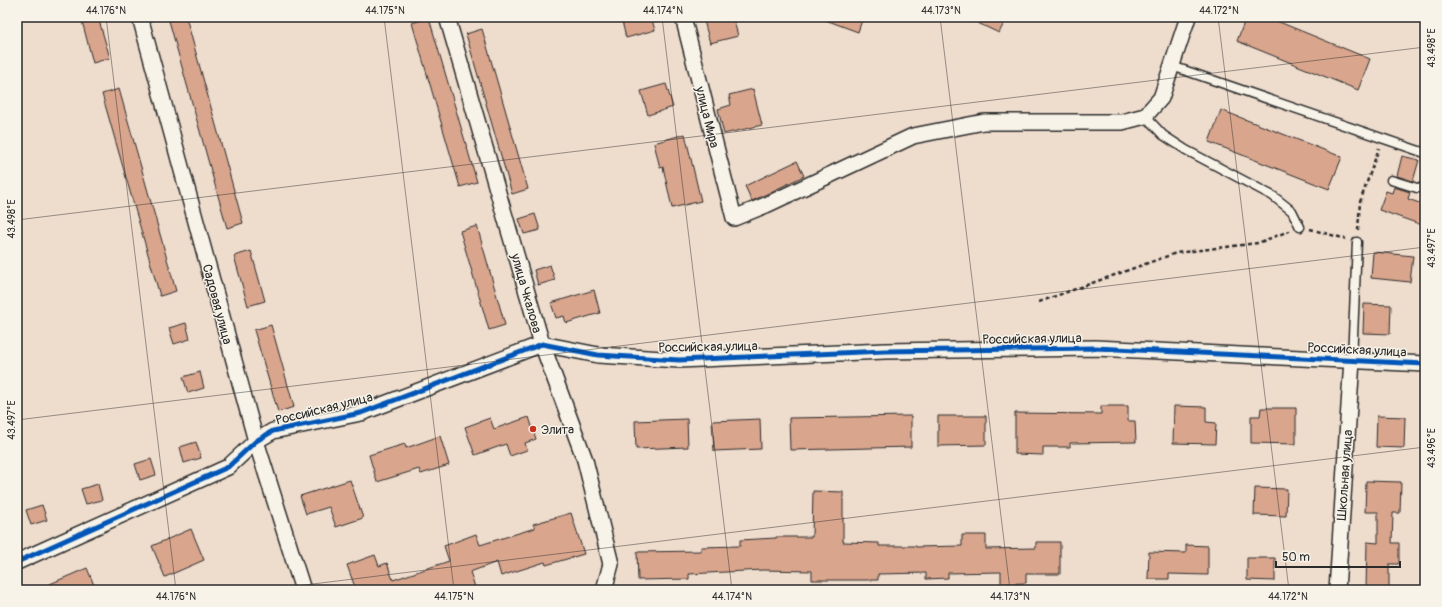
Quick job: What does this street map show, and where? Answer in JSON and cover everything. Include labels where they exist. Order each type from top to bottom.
[{"type":"street","name":"Садовая улица","points":[[140,17],[256,441],[303,590]]},
{"type":"street","name":"улица Чкалова","points":[[447,17],[542,344],[585,460],[611,564],[604,590]]},
{"type":"street","name":"улица Мира","points":[[683,17],[734,218],[766,205],[913,136],[984,122],[1122,122],[1145,116]]},
{"type":"street","points":[[1145,116],[1161,98],[1188,17]]},
{"type":"street","name":"Российская улица","points":[[18,560],[228,467],[256,441],[273,431],[361,413],[542,344],[598,355],[679,360],[885,350],[1095,348],[1425,364]]},
{"type":"street","name":"Школьная улица","points":[[1336,590],[1352,360]]},
{"type":"lane","points":[[1172,66],[1425,153]]},
{"type":"lane","points":[[1145,116],[1163,135],[1186,150],[1273,196],[1292,211],[1300,226]]},
{"type":"lane","points":[[1391,180],[1417,188],[1425,188]]},
{"type":"lane","points":[[1352,360],[1357,242]]},
{"type":"path","points":[[1039,302],[1176,253],[1258,243],[1300,226],[1357,242],[1360,202],[1382,138]]},
{"type":"building","points":[[98,17],[110,58],[93,63],[82,21]]},
{"type":"building","points":[[168,17],[186,17],[243,223],[227,228]]},
{"type":"building","points":[[621,17],[651,17],[655,30],[626,38]]},
{"type":"building","points":[[703,17],[733,17],[738,36],[710,43]]},
{"type":"building","points":[[823,17],[863,17],[858,32],[823,19]]},
{"type":"building","points":[[965,17],[1007,17],[999,33]]},
{"type":"building","points":[[1246,17],[1267,17],[1370,59],[1358,90],[1237,41]]},
{"type":"building","points":[[429,18],[477,182],[460,187],[412,23]]},
{"type":"building","points":[[482,29],[528,189],[512,194],[466,34]]},
{"type":"building","points":[[666,84],[673,107],[648,115],[641,91]]},
{"type":"building","points":[[119,89],[176,291],[160,296],[102,94]]},
{"type":"building","points":[[753,89],[762,125],[724,134],[718,109],[731,105],[729,95]]},
{"type":"building","points":[[1221,110],[1342,157],[1329,189],[1209,142]]},
{"type":"building","points":[[685,134],[701,201],[672,208],[663,167],[660,168],[654,143]]},
{"type":"building","points":[[1402,156],[1419,160],[1413,181],[1397,176]]},
{"type":"building","points":[[797,161],[804,176],[752,201],[745,186]]},
{"type":"building","points":[[1394,187],[1410,192],[1408,199],[1425,205],[1425,226],[1379,210],[1386,191],[1392,193]]},
{"type":"building","points":[[535,214],[540,230],[524,234],[519,219]]},
{"type":"building","points":[[477,226],[505,325],[489,330],[460,231]]},
{"type":"building","points":[[251,251],[265,301],[248,306],[234,256]]},
{"type":"building","points":[[1373,252],[1413,256],[1410,282],[1371,278]]},
{"type":"building","points":[[550,265],[555,280],[538,285],[534,270]]},
{"type":"building","points":[[594,290],[600,313],[566,323],[564,316],[556,318],[551,303]]},
{"type":"building","points":[[1364,304],[1391,305],[1390,334],[1363,333]]},
{"type":"building","points":[[186,323],[190,339],[174,344],[169,328]]},
{"type":"building","points":[[271,325],[294,407],[278,412],[254,330]]},
{"type":"building","points":[[200,372],[204,388],[188,393],[183,377]]},
{"type":"building","points":[[1101,406],[1128,406],[1128,421],[1135,421],[1136,442],[1070,443],[1070,447],[1043,447],[1043,455],[1015,454],[1015,413],[1101,414]]},
{"type":"building","points":[[1174,406],[1206,407],[1206,422],[1216,423],[1215,444],[1173,443]]},
{"type":"building","points":[[1261,408],[1296,408],[1296,444],[1251,443],[1251,416],[1260,416]]},
{"type":"building","points":[[911,416],[911,447],[790,450],[789,418]]},
{"type":"building","points":[[938,416],[986,416],[986,445],[938,446]]},
{"type":"building","points":[[1377,416],[1405,417],[1404,448],[1376,447]]},
{"type":"building","points":[[529,417],[536,439],[525,443],[527,450],[510,456],[506,444],[475,455],[465,427],[490,418],[494,429]]},
{"type":"building","points":[[687,419],[688,447],[636,449],[635,421]]},
{"type":"building","points":[[760,419],[761,449],[714,451],[712,421]]},
{"type":"building","points":[[440,436],[449,465],[421,474],[419,469],[377,482],[369,455],[405,444],[406,448]]},
{"type":"building","points":[[196,442],[201,458],[184,463],[180,447]]},
{"type":"building","points":[[151,459],[156,475],[140,480],[135,464]]},
{"type":"building","points":[[350,480],[363,518],[336,527],[329,507],[306,514],[300,496]]},
{"type":"building","points":[[1366,481],[1401,482],[1400,513],[1393,513],[1392,543],[1399,543],[1399,564],[1389,564],[1389,590],[1366,590],[1367,542],[1378,543],[1378,512],[1365,512]]},
{"type":"building","points":[[98,484],[102,500],[86,504],[81,489]]},
{"type":"building","points":[[1255,488],[1287,489],[1286,516],[1254,515]]},
{"type":"building","points":[[813,491],[843,492],[843,542],[879,543],[879,546],[962,546],[962,535],[986,535],[986,549],[1036,548],[1036,542],[1060,542],[1060,574],[1026,574],[1026,583],[1001,584],[1001,572],[948,573],[948,578],[926,579],[926,573],[878,574],[878,580],[812,580],[812,571],[763,570],[689,574],[689,579],[638,580],[637,552],[701,551],[701,547],[740,546],[740,540],[776,537],[812,537]]},
{"type":"building","points":[[42,505],[47,520],[31,525],[26,510]]},
{"type":"building","points":[[571,513],[584,554],[546,565],[545,562],[501,576],[497,562],[470,572],[476,590],[356,590],[347,565],[375,555],[379,566],[387,563],[393,580],[449,561],[444,546],[476,534],[480,545],[535,528],[533,524]]},
{"type":"building","points":[[191,529],[204,560],[165,577],[152,546]]},
{"type":"building","points":[[1186,545],[1208,546],[1208,575],[1169,574],[1169,579],[1148,579],[1149,552],[1186,553]]},
{"type":"building","points":[[1247,558],[1275,558],[1275,581],[1247,580]]},
{"type":"building","points":[[87,568],[96,590],[36,590]]},
{"type":"cycle path","points":[[17,562],[228,467],[256,441],[273,431],[361,413],[542,344],[598,355],[679,360],[885,351],[1095,348],[1425,364]]},
{"type":"place","name":"Элита","points":[[533,429]]}]
